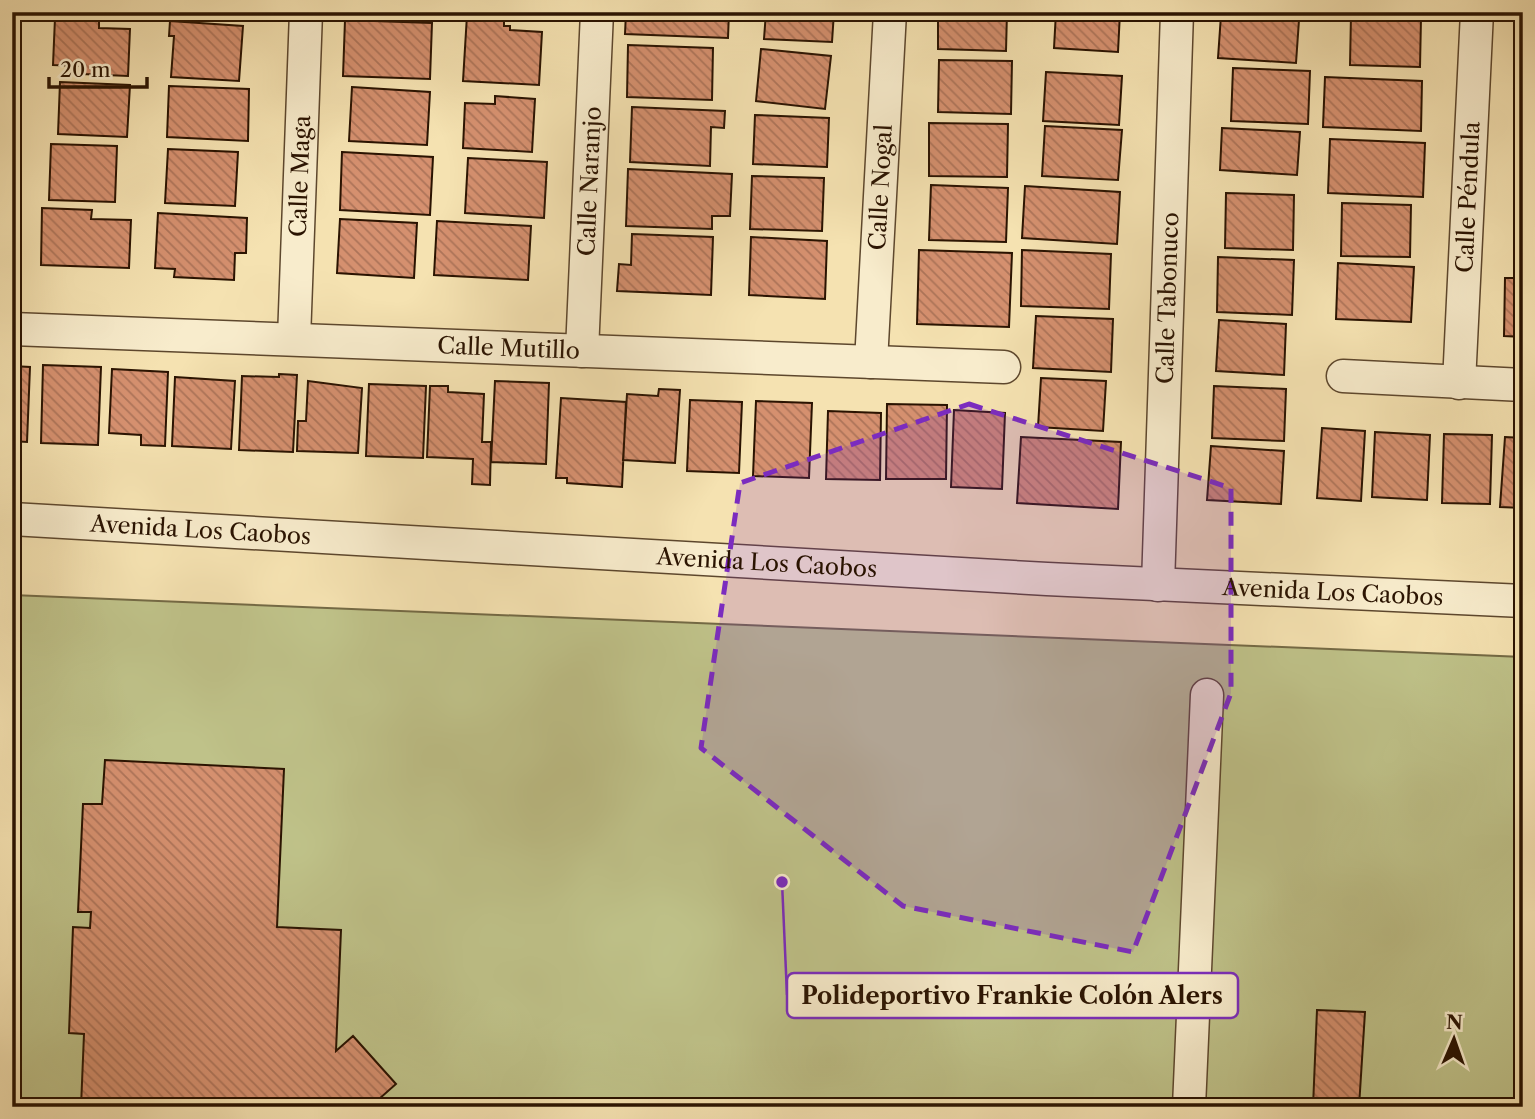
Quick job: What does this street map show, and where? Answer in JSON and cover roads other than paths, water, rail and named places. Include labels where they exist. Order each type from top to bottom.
[{"type":"street","name":"Calle Maga","points":[[294,340],[306,12]]},
{"type":"street","name":"Calle Naranjo","points":[[582,351],[597,12]]},
{"type":"street","name":"Calle Nogal","points":[[871,362],[890,12]]},
{"type":"street","name":"Calle Tabonuco","points":[[1158,585],[1177,12]]},
{"type":"street","name":"Calle Péndula","points":[[1459,383],[1476,12]]},
{"type":"street","name":"Calle Mutillo","points":[[12,329],[1004,368]]},
{"type":"street","points":[[1343,376],[1523,385]]},
{"type":"street","name":"Avenida Los Caobos","points":[[12,519],[1158,585],[1523,601]]},
{"type":"street","points":[[1189,1107],[1207,695]]},
{"type":"place","name":"Polideportivo Frankie Colón Alers","points":[[782,882]]}]
